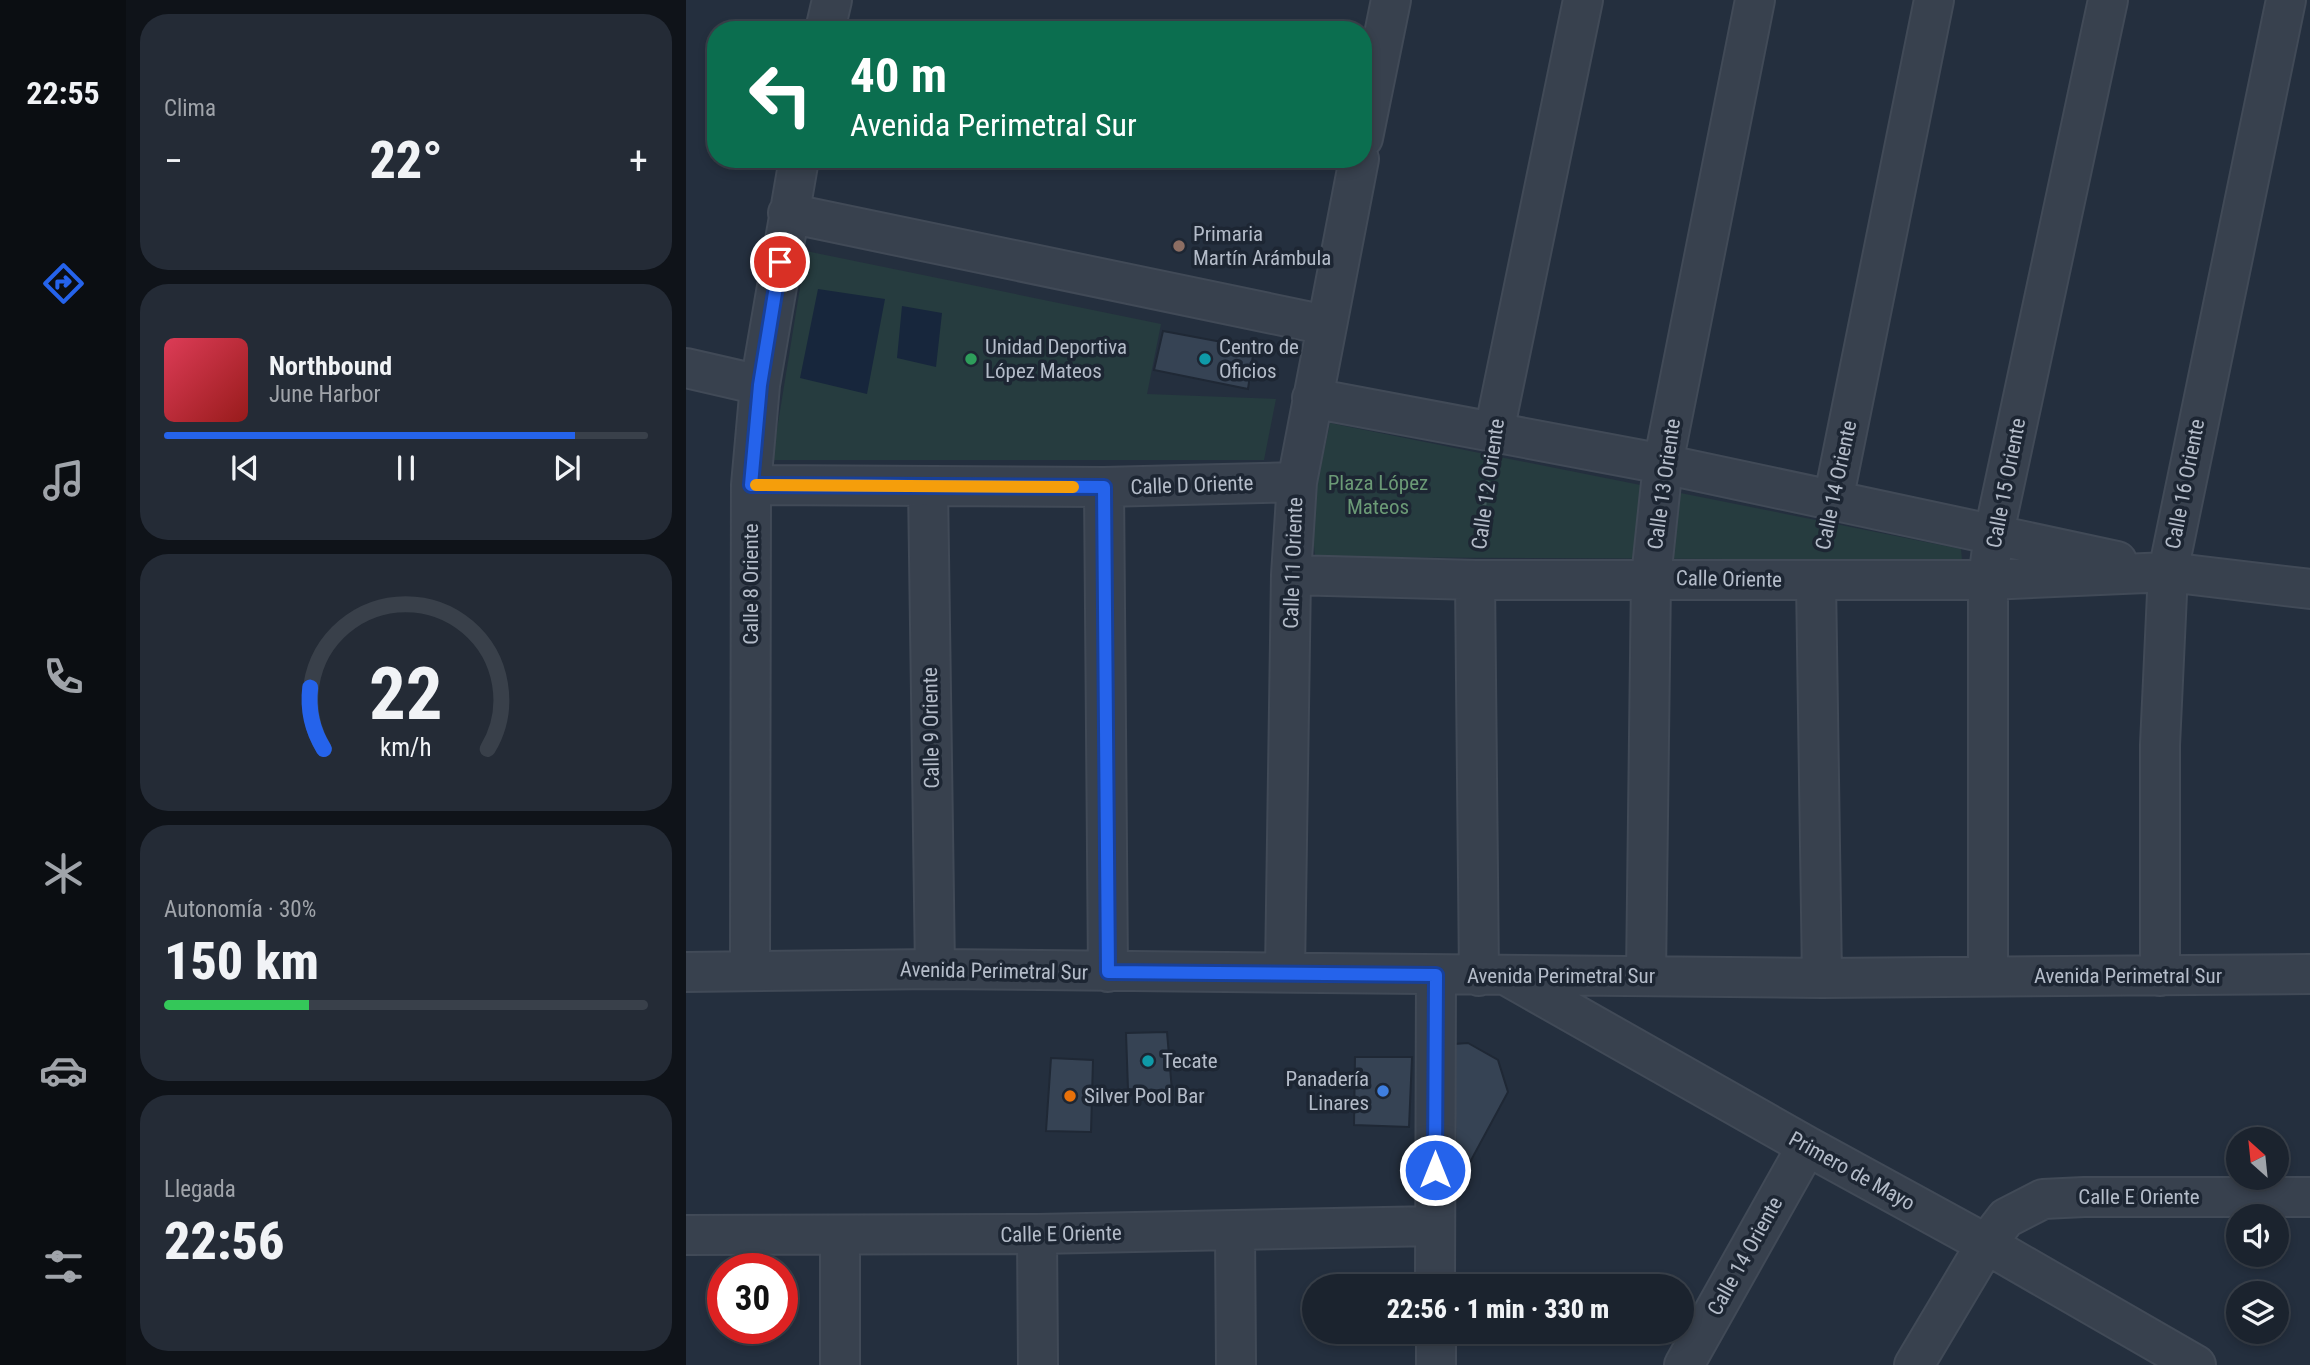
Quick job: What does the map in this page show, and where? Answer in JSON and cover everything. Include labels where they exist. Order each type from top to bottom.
[{"type":"street","points":[[827,21],[832,0]]},
{"type":"street","points":[[1372,94],[1391,0]]},
{"type":"street","name":"Calle 12 Oriente","points":[[1494,432],[1583,0]]},
{"type":"street","name":"Calle 13 Oriente","points":[[1646,976],[1651,579],[1663,464],[1755,0]]},
{"type":"street","name":"Calle 14 Oriente","points":[[1833,501],[1934,0]]},
{"type":"street","name":"Calle 15 Oriente","points":[[1988,976],[1988,580],[1994,533],[2108,0]]},
{"type":"street","name":"Calle 16 Oriente","points":[[2160,976],[2161,745],[2168,572],[2286,0]]},
{"type":"street","name":"Calle 8 Oriente","points":[[750,971],[751,485],[760,385],[797,168]]},
{"type":"street","name":"Calle 11 Oriente","points":[[1285,972],[1291,575],[1297,482],[1357,168]]},
{"type":"street","points":[[788,213],[1326,325]]},
{"type":"street","points":[[686,368],[760,385]]},
{"type":"street","name":"Calle Oriente","points":[[1312,398],[1663,464],[2168,572],[2310,589]]},
{"type":"street","name":"Calle D Oriente","points":[[751,485],[1104,487],[1297,482]]},
{"type":"street","name":"Calle 9 Oriente","points":[[928,487],[935,969]]},
{"type":"street","points":[[1104,487],[1108,972]]},
{"type":"street","name":"Calle Oriente","points":[[1291,575],[1475,580],[1988,580],[2168,572]]},
{"type":"street","name":"Calle 12 Oriente","points":[[1475,580],[1494,976]]},
{"type":"street","name":"Calle 14 Oriente","points":[[1816,580],[1822,978]]},
{"type":"street","name":"Avenida Perimetral Sur","points":[[686,972],[935,969],[1822,978],[2310,974]]},
{"type":"street","points":[[1435,1274],[1436,975]]},
{"type":"street","name":"Primero de Mayo","points":[[1494,976],[1986,1244],[2151,1354],[2196,1365]]},
{"type":"street","name":"Calle 14 Oriente","points":[[1684,1365],[1807,1146]]},
{"type":"street","name":"Calle E Oriente","points":[[1986,1244],[2006,1218],[2043,1199],[2310,1197]]},
{"type":"street","name":"Calle E Oriente","points":[[686,1235],[1037,1234],[1435,1226]]},
{"type":"street","points":[[1235,1231],[1236,1365]]},
{"type":"street","points":[[1037,1234],[1038,1365]]},
{"type":"street","points":[[839,1235],[840,1365]]},
{"type":"street","points":[[1914,1365],[1986,1244]]},
{"type":"street","points":[[1436,1344],[1436,1365]]},
{"type":"path","name":"Calle 12 Oriente","points":[[1475,580],[1494,432]]},
{"type":"green space","name":"Unidad Deportiva López Mateos","points":[[806,251],[1161,324],[1147,394],[1276,399],[1264,460],[772,460]]},
{"type":"green space","name":"Plaza López Mateos","points":[[1330,423],[1961,549],[1962,560],[1315,557],[1311,512]]},
{"type":"water","points":[[818,289],[885,299],[867,394],[800,378]]},
{"type":"water","points":[[902,306],[942,313],[936,367],[897,358]]},
{"type":"building","name":"Centro de Oficios","points":[[1163,331],[1254,348],[1248,389],[1154,370]]},
{"type":"building","name":"Tecate","points":[[1167,1032],[1172,1091],[1128,1089],[1126,1033]]},
{"type":"building","points":[[1468,1043],[1498,1060],[1508,1092],[1456,1188],[1454,1044]]},
{"type":"building","name":"Panadería Linares","points":[[1355,1057],[1412,1057],[1409,1127],[1354,1125]]},
{"type":"building","name":"Silver Pool Bar","points":[[1051,1058],[1093,1060],[1091,1132],[1046,1131]]},
{"type":"slow traffic","points":[[756,485],[1073,487]]},
{"type":"place","name":"Primaria Martín Arámbula","points":[[1179,246]]},
{"type":"place","name":"Unidad Deportiva López Mateos","points":[[971,359]]},
{"type":"place","name":"Centro de Oficios","points":[[1205,359]]},
{"type":"place","name":"Tecate","points":[[1148,1061]]},
{"type":"place","name":"Panadería Linares","points":[[1383,1091]]},
{"type":"place","name":"Silver Pool Bar","points":[[1070,1096]]},
{"type":"route","points":[[780,262],[760,385],[751,485],[1104,487],[1108,972],[1436,975],[1435,1170]]}]
